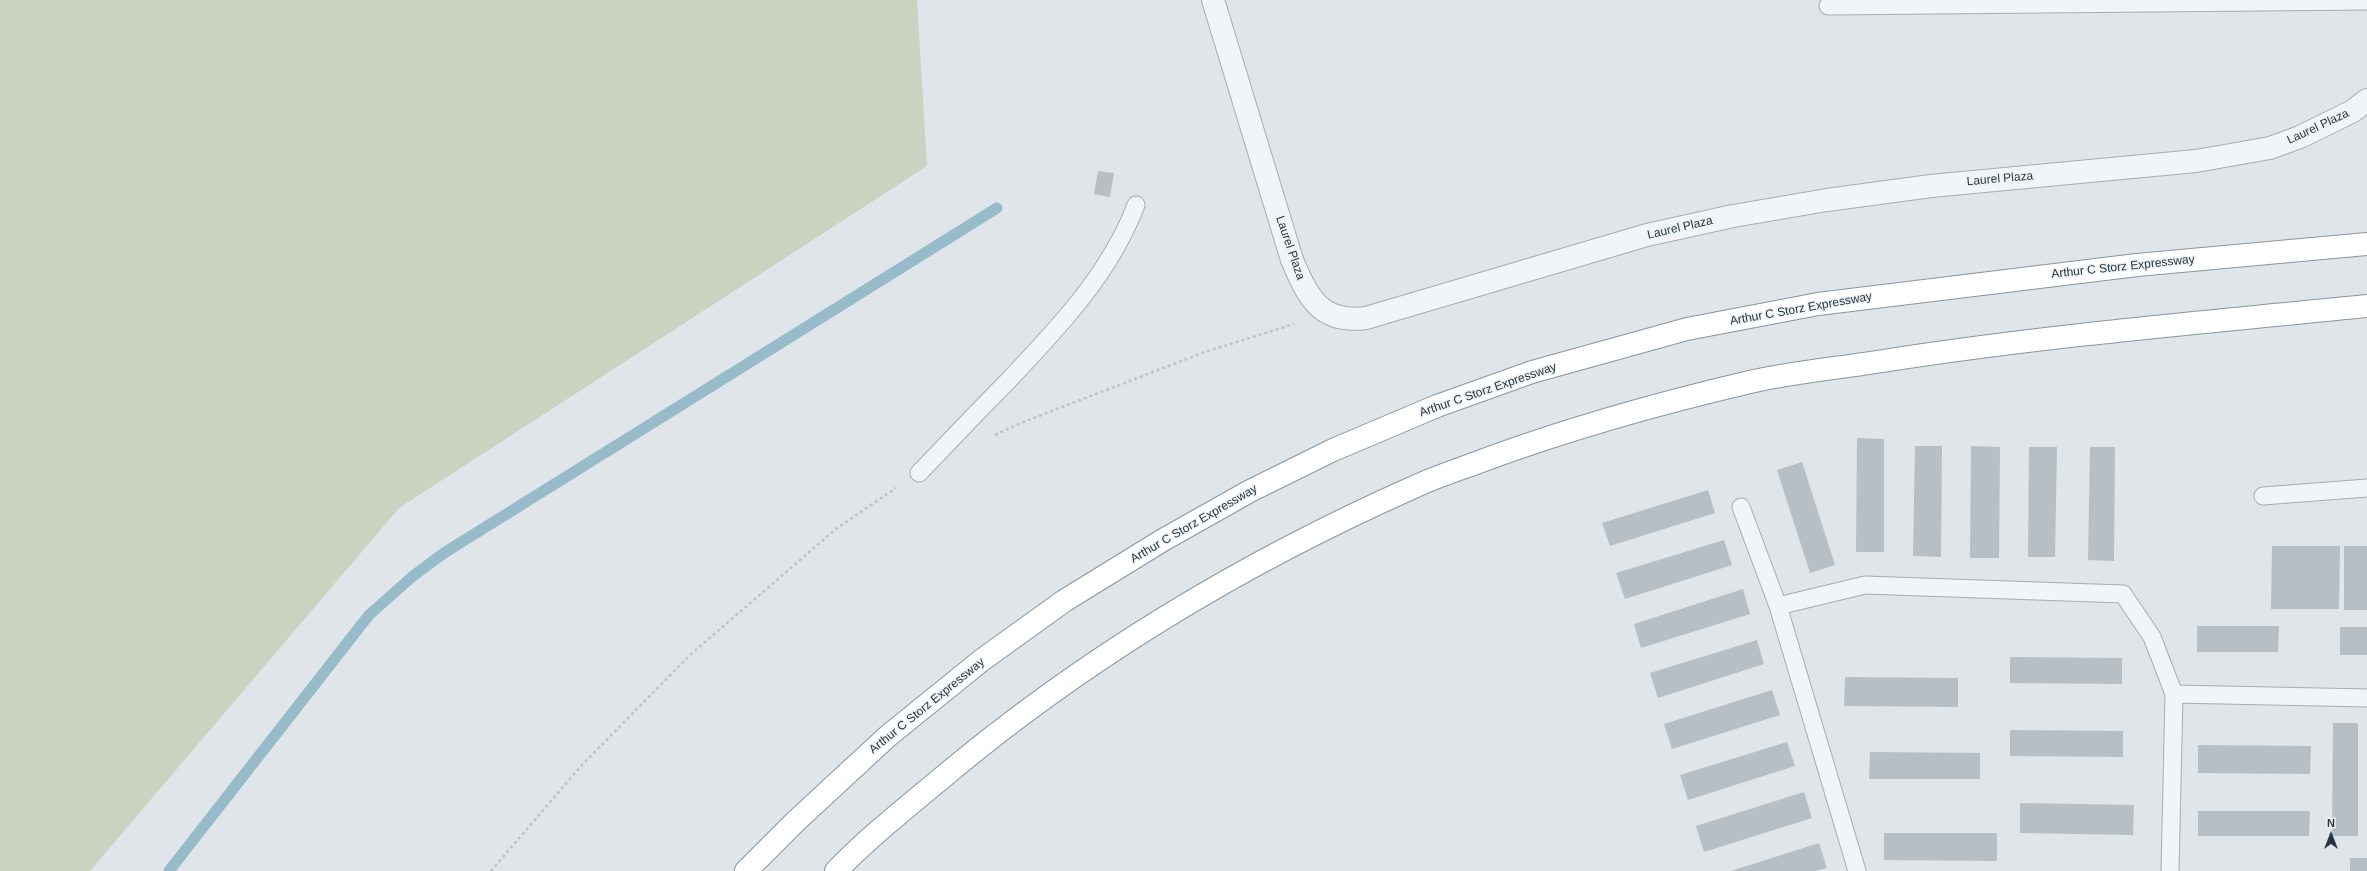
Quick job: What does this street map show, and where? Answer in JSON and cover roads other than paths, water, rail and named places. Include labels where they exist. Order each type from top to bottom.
[{"type":"highway","name":"Arthur C Storz Expressway","points":[[746,871],[796,821],[888,736],[982,660],[1064,601],[1163,540],[1250,490],[1333,450],[1438,406],[1532,372],[1687,329],[1818,304],[2137,265],[2367,244]]},
{"type":"highway","points":[[836,871],[982,745],[1071,678],[1150,625],[1229,579],[1314,534],[1417,485],[1509,451],[1602,420],[1753,381],[1916,356],[2053,338],[2367,306]]},
{"type":"street","name":"Laurel Plaza","points":[[1213,0],[1292,260],[1305,290],[1313,302],[1327,312],[1340,318],[1352,320],[1366,318],[1647,235],[1733,216],[1828,200],[1930,186],[2196,161],[2270,148],[2300,137],[2353,110],[2367,100]]},
{"type":"lane","points":[[1828,6],[2367,1]]},
{"type":"lane","points":[[919,472],[1056,331],[1107,265],[1125,235],[1136,205]]},
{"type":"lane","points":[[2263,496],[2367,488]]},
{"type":"lane","points":[[1741,507],[1778,606],[1857,871]]},
{"type":"lane","points":[[1778,606],[1865,585],[2123,594],[2152,637],[2174,694],[2170,871]]},
{"type":"lane","points":[[2174,694],[2367,698]]},
{"type":"waterway","points":[[169,871],[369,615],[413,576],[444,553],[997,208]]}]
